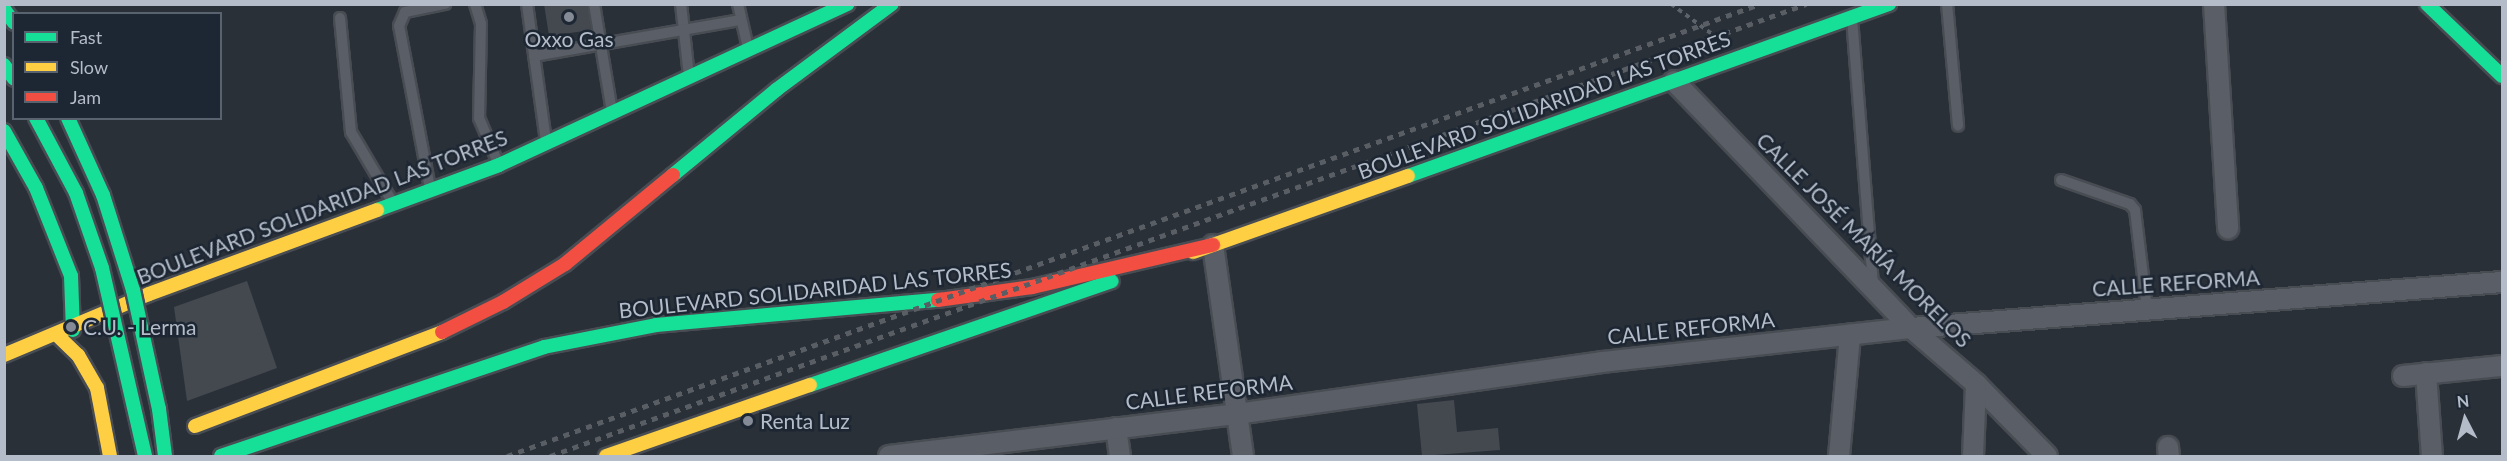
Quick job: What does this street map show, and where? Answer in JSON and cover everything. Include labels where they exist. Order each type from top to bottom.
[{"type":"main road","name":"BOULEVARD SOLIDARIDAD LAS TORRES","points":[[4,355],[73,330],[149,294],[395,206],[499,165],[848,4]]},
{"type":"main road","points":[[195,426],[453,328],[503,302],[565,264],[776,90],[892,4]]},
{"type":"main road","name":"BOULEVARD SOLIDARIDAD LAS TORRES","points":[[606,456],[1213,245],[1889,4]]},
{"type":"main road","points":[[2427,4],[2502,76]]},
{"type":"main road","points":[[37,120],[76,193],[102,268],[145,456]]},
{"type":"main road","points":[[69,120],[103,195],[133,290],[159,409],[165,456]]},
{"type":"main road","points":[[81,120],[136,248],[149,294],[179,456]]},
{"type":"main road","points":[[4,131],[36,188],[71,276],[75,304],[73,330]]},
{"type":"main road","name":"BOULEVARD SOLIDARIDAD LAS TORRES","points":[[221,456],[544,347],[656,325],[963,298],[1032,287],[1213,245]]},
{"type":"main road","points":[[71,276],[89,284],[114,277],[126,267],[136,248]]},
{"type":"main road","points":[[58,336],[83,362],[97,388],[110,456]]},
{"type":"street","points":[[2214,4],[2228,229]]},
{"type":"street","name":"CALLE JOSÉ MARÍA MORELOS","points":[[1674,81],[1911,328],[1976,384],[2047,456]]},
{"type":"street","points":[[1213,245],[1243,456]]},
{"type":"street","name":"CALLE REFORMA","points":[[889,456],[1012,449],[1116,428],[1237,414],[1602,362],[1850,334],[2502,282]]},
{"type":"street","points":[[1839,456],[1850,334]]},
{"type":"street","points":[[2403,376],[2502,366]]},
{"type":"street","points":[[2426,373],[2432,456]]},
{"type":"street","points":[[1972,456],[1976,384]]},
{"type":"street","points":[[1116,428],[1120,456]]},
{"type":"lane","points":[[431,192],[399,26],[405,12],[445,4]]},
{"type":"lane","points":[[475,4],[481,24],[478,118],[499,165]]},
{"type":"lane","points":[[527,4],[547,142]]},
{"type":"lane","points":[[594,4],[612,111]]},
{"type":"lane","points":[[681,4],[689,76]]},
{"type":"lane","points":[[738,4],[749,50]]},
{"type":"lane","points":[[1947,4],[1958,126]]},
{"type":"lane","points":[[340,18],[351,132],[395,206]]},
{"type":"lane","points":[[1852,18],[1873,287]]},
{"type":"lane","points":[[534,56],[741,20]]},
{"type":"lane","points":[[2061,180],[2130,204],[2136,210],[2147,309]]},
{"type":"path","points":[[1671,4],[1743,56]]},
{"type":"building","name":"Oxxo Gas","points":[[544,4],[587,4],[591,30],[549,36]]},
{"type":"building","points":[[247,281],[277,368],[187,401],[174,307]]},
{"type":"building","points":[[1454,400],[1457,432],[1498,428],[1500,450],[1422,456],[1417,404]]},
{"type":"railway","points":[[507,456],[1760,4]]},
{"type":"railway","points":[[550,456],[1806,4]]},
{"type":"traffic: fast","points":[[377,210],[499,165],[848,4]]},
{"type":"traffic: fast","points":[[673,175],[776,90],[892,4]]},
{"type":"traffic: fast","points":[[1408,176],[1889,4]]},
{"type":"traffic: fast","points":[[2427,4],[2502,76]]},
{"type":"traffic: fast","points":[[4,9],[12,20]]},
{"type":"traffic: fast","points":[[4,65],[12,76]]},
{"type":"traffic: fast","points":[[37,120],[76,193],[102,268],[145,456]]},
{"type":"traffic: fast","points":[[69,120],[103,195],[133,290],[159,409],[165,456]]},
{"type":"traffic: fast","points":[[4,131],[36,188],[71,276],[73,330]]},
{"type":"traffic: fast","points":[[810,385],[1112,281]]},
{"type":"traffic: fast","points":[[221,456],[544,347],[656,325],[938,300]]},
{"type":"traffic: slow","points":[[1193,252],[1408,176]]},
{"type":"traffic: slow","points":[[4,355],[149,294],[377,210]]},
{"type":"traffic: slow","points":[[195,426],[442,332]]},
{"type":"traffic: slow","points":[[58,336],[78,355],[97,388],[110,456]]},
{"type":"traffic: slow","points":[[606,456],[810,385]]},
{"type":"traffic: jam","points":[[442,332],[503,302],[565,264],[673,175]]},
{"type":"traffic: jam","points":[[938,300],[1032,287],[1213,245]]},
{"type":"place","name":"Oxxo Gas","points":[[569,17]]},
{"type":"place","name":"C.U. - Lerma","points":[[71,327]]},
{"type":"place","name":"Renta Luz","points":[[748,421]]}]
